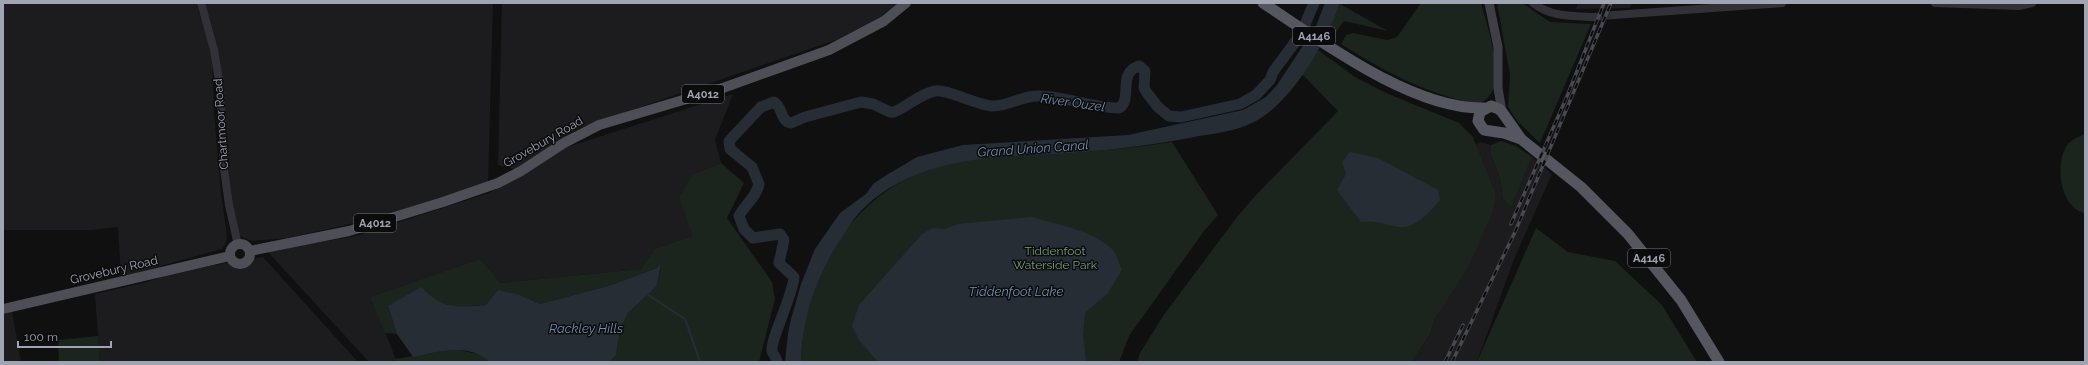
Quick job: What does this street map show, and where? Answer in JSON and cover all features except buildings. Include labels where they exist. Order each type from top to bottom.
[{"type":"highway","name":"A4146","points":[[1263,3],[1348,57],[1408,89],[1458,108],[1479,125]]},
{"type":"highway","points":[[1495,107],[1503,115],[1502,126],[1496,132],[1487,132],[1479,125],[1478,116],[1485,108],[1495,107]]},
{"type":"highway","name":"A4146","points":[[1458,108],[1485,108]]},
{"type":"highway","name":"A4146","points":[[1503,115],[1524,142],[1561,170],[1603,208],[1654,264],[1681,300],[1719,362]]},
{"type":"highway","name":"A4146","points":[[1496,132],[1524,142]]},
{"type":"main road","name":"Grovebury Road","points":[[250,251],[349,231],[443,202],[498,183],[599,125],[720,89],[829,50],[884,21],[906,3]]},
{"type":"main road","points":[[1489,3],[1498,47],[1498,88],[1503,115]]},
{"type":"main road","points":[[1485,108],[1498,88]]},
{"type":"main road","points":[[238,245],[246,246],[250,251],[249,259],[242,264],[236,263],[230,256],[232,248],[238,245]]},
{"type":"main road","name":"Grovebury Road","points":[[3,309],[230,256]]},
{"type":"street","name":"Chartmoor Road","points":[[200,3],[214,50],[220,87],[224,169],[229,205],[238,245]]},
{"type":"street","points":[[1533,3],[1551,13],[1563,16],[1594,17]]},
{"type":"street","points":[[1614,15],[1782,3]]},
{"type":"street","points":[[1935,3],[2019,6],[2032,3]]},
{"type":"shaded area","points":[[3,3],[196,3],[212,53],[214,112],[221,194],[227,236],[226,243],[222,249],[121,277],[118,227],[92,230],[3,230]]},
{"type":"shaded area","points":[[203,3],[493,3],[488,183],[376,218],[288,238],[252,241],[240,236],[232,216],[222,85]]},
{"type":"shaded area","points":[[502,3],[898,3],[880,17],[839,39],[582,127],[514,169],[498,165]]},
{"type":"shaded area","points":[[1578,3],[1632,3],[1630,8],[1576,9]]},
{"type":"shaded area","points":[[733,94],[715,140],[721,163],[693,174],[693,236],[654,249],[641,269],[501,283],[480,259],[371,297],[397,362],[369,362],[267,251],[356,236],[489,193],[567,147]]},
{"type":"shaded area","points":[[1480,142],[1491,145],[1490,152],[1500,178],[1503,199],[1511,207],[1532,157],[1552,174],[1514,259],[1477,362],[1412,362],[1430,334],[1434,320],[1496,194],[1476,145]]},
{"type":"shaded area","points":[[263,257],[358,362],[100,362],[95,294],[147,282],[179,271]]},
{"type":"shaded area","points":[[12,311],[21,362],[3,362],[3,314]]},
{"type":"green space","points":[[1421,3],[1481,3],[1493,46],[1496,70],[1493,90],[1484,101],[1475,104],[1426,89],[1383,69],[1341,44],[1346,35],[1353,33],[1387,40],[1397,37]]},
{"type":"green space","points":[[1497,3],[1522,3],[1550,22],[1591,24],[1540,143],[1517,121],[1508,107],[1510,75]]},
{"type":"green space","points":[[1340,4],[1388,31],[1344,21],[1331,39],[1325,36]]},
{"type":"green space","points":[[1318,50],[1355,77],[1386,93],[1459,123],[1473,137],[1496,194],[1493,211],[1469,266],[1434,320],[1430,334],[1412,362],[1137,362],[1140,353],[1163,316],[1237,217],[1256,195],[1338,111],[1302,74]]},
{"type":"green space","points":[[2085,134],[2085,213],[2076,210],[2070,203],[2065,194],[2060,172],[2064,151],[2069,143]]},
{"type":"green space","points":[[1501,141],[1516,146],[1532,157],[1511,207],[1503,199],[1500,178],[1490,152],[1491,145]]},
{"type":"green space","name":"Tiddenfoot Waterside Park","points":[[1172,142],[1218,215],[1204,231],[1129,336],[1119,362],[801,362],[802,342],[807,311],[818,279],[839,241],[850,225],[877,198],[892,187],[927,170],[960,161],[987,157],[1057,154]]},
{"type":"green space","points":[[721,163],[744,183],[727,218],[772,282],[775,299],[759,362],[609,362],[616,355],[620,330],[628,313],[657,286],[661,263],[657,268],[608,286],[540,304],[520,295],[486,305],[453,307],[434,300],[388,306],[397,334],[385,333],[370,297],[480,259],[501,283],[641,269],[654,249],[693,236],[679,197],[693,174]]},
{"type":"green space","points":[[1536,228],[1568,252],[1615,261],[1662,305],[1697,362],[1477,362]]},
{"type":"green space","points":[[98,336],[100,362],[59,362],[58,340]]},
{"type":"green space","points":[[455,349],[482,355],[489,362],[397,362],[395,359]]},
{"type":"water","name":"Grand Union Canal","points":[[1325,3],[1340,3],[1334,19],[1317,53],[1306,70],[1282,101],[1254,122],[1240,128],[1143,146],[1074,153],[981,159],[955,163],[931,169],[908,178],[885,191],[858,214],[832,253],[824,268],[812,298],[804,329],[801,362],[785,362],[791,319],[801,284],[815,249],[840,213],[866,194],[873,184],[885,176],[917,157],[963,145],[1128,135],[1243,110],[1266,97],[1277,85],[1316,26]]},
{"type":"water","points":[[1350,152],[1378,158],[1438,190],[1440,200],[1417,222],[1405,227],[1361,222],[1337,190],[1346,174],[1342,162]]},
{"type":"water","name":"Tiddenfoot Lake","points":[[1032,217],[1075,229],[1105,243],[1116,254],[1122,270],[1108,293],[1085,313],[1083,334],[1086,362],[878,362],[859,340],[852,326],[859,305],[922,234],[933,228],[945,229],[958,224]]},
{"type":"water","name":"Rackley Hills","points":[[661,262],[657,286],[628,313],[620,330],[616,355],[609,362],[489,362],[481,356],[463,350],[443,351],[413,357],[397,334],[388,306],[421,287],[436,300],[450,305],[486,305],[498,290],[520,295],[540,304],[608,286],[657,268]]},
{"type":"waterway","name":"River Ouzel","points":[[777,362],[772,351],[772,345],[790,295],[794,277],[779,263],[784,240],[780,234],[753,238],[744,229],[739,216],[753,197],[759,184],[752,167],[730,149],[729,141],[761,107],[774,102],[779,107],[785,120],[791,123],[805,117],[861,102],[873,104],[890,112],[894,112],[924,95],[935,91],[940,91],[991,106],[1003,105],[1032,96],[1038,96],[1119,108],[1125,99],[1129,74],[1132,69],[1139,66],[1145,71],[1144,88],[1158,107],[1169,116],[1181,117],[1240,104],[1256,95],[1270,80],[1273,72],[1301,34],[1314,3]]},
{"type":"waterway","points":[[648,295],[685,319],[700,362]]},
{"type":"tunnel","points":[[1594,17],[1614,15]]},
{"type":"railway","points":[[1511,224],[1568,94],[1604,3]]},
{"type":"railway","points":[[1452,362],[1515,232],[1611,3]]},
{"type":"railway","points":[[1445,362],[1463,325]]}]
